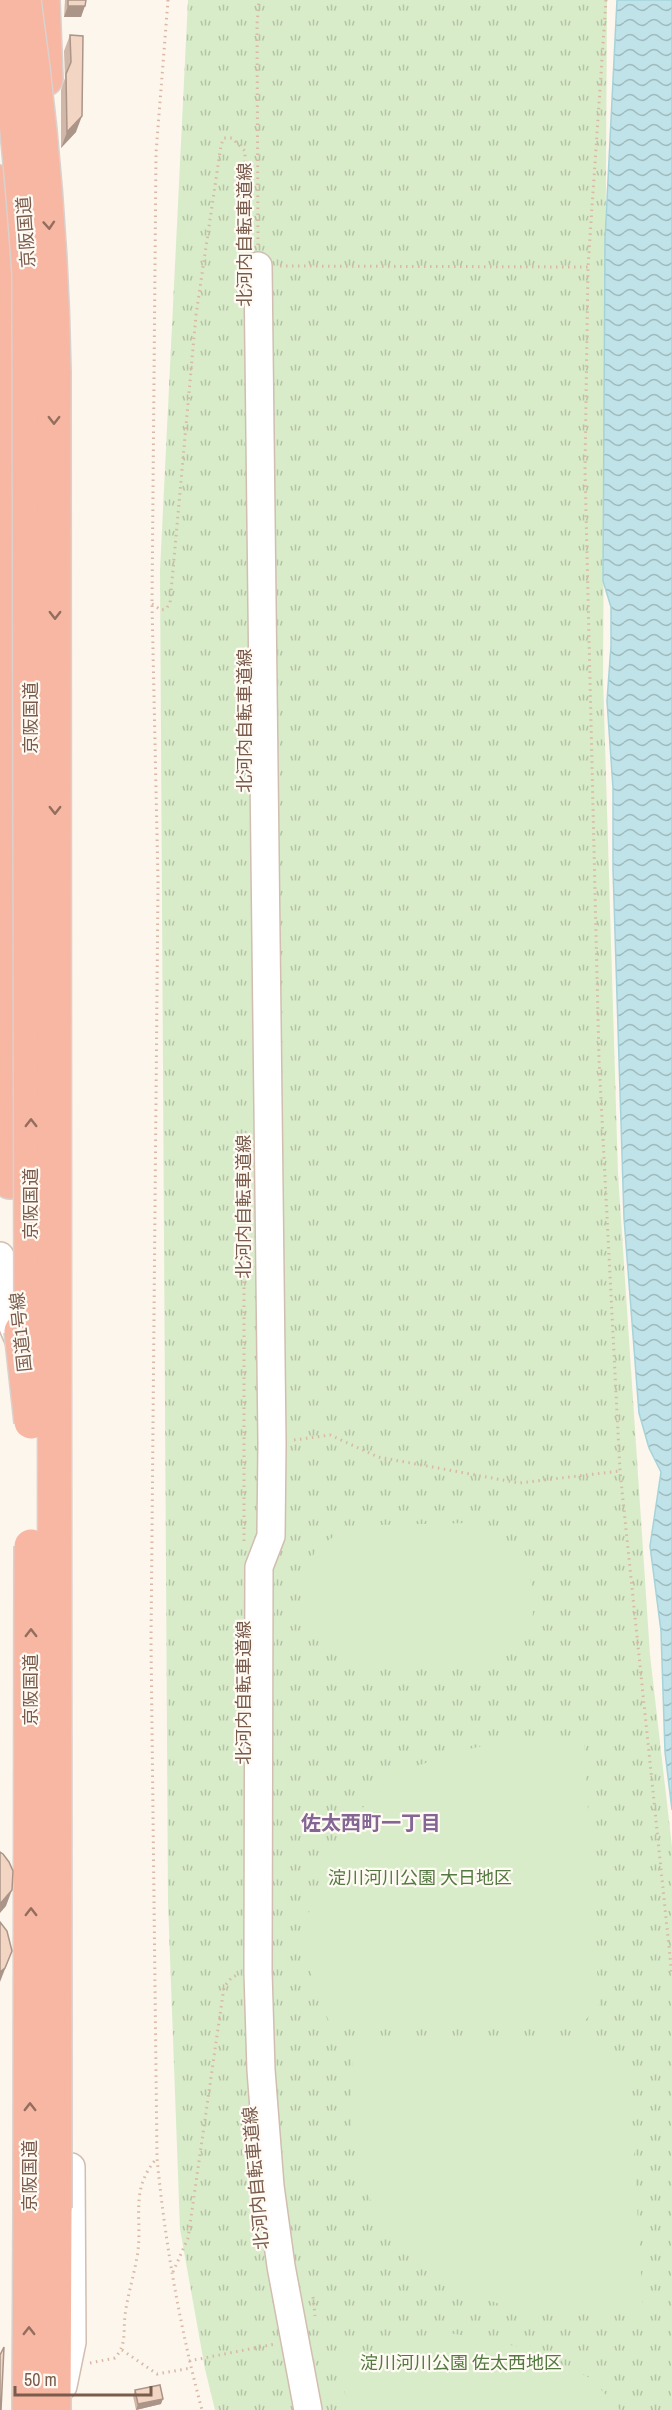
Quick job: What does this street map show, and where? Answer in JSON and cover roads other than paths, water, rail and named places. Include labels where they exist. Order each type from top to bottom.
[{"type":"highway","name":"京阪国道","points":[[0,0],[14,98],[29,275],[31,1422],[43,2208],[57,2410]]},
{"type":"highway","name":"京阪国道","points":[[24,0],[46,179],[52,274],[54,394],[43,2208],[29,2410]]},
{"type":"highway","points":[[43,0],[46,47],[46,179]]},
{"type":"highway","name":"国道1号線","points":[[0,182],[9,329],[5,423],[10,455],[5,542],[10,1182],[15,1272],[31,1422]]},
{"type":"street","name":"北河内自転車道線","points":[[252,262],[272,1443],[271,1536],[259,1567],[258,1972],[261,2070],[269,2179],[294,2340],[308,2410]]},
{"type":"street","points":[[0,1256],[0,1300],[69,1454],[72,2342],[57,2410]]},
{"type":"water","points":[[617,0],[672,0],[672,1810],[665,1752],[661,1631],[650,1546],[661,1472],[649,1448],[639,1413],[624,1218],[613,869],[613,788],[607,701],[611,607],[603,581],[605,240]]},
{"type":"district","name":"佐太西町一丁目","points":[[371,1823]]},
{"type":"park label","name":"淀川河川公園 大日地区","points":[[420,1878]]},
{"type":"park label","name":"淀川河川公園 佐太西地区","points":[[461,2363]]}]
